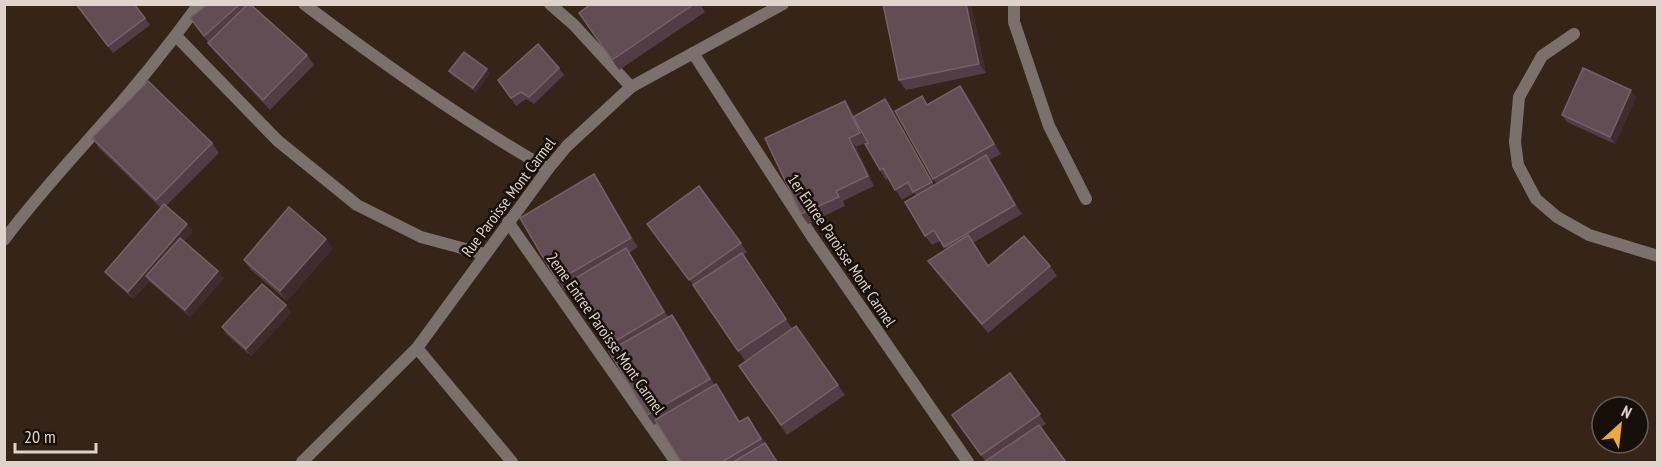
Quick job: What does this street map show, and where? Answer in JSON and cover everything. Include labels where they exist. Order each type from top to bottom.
[{"type":"street","points":[[4,240],[36,198],[176,36],[199,4]]},
{"type":"street","points":[[304,4],[376,59],[489,136],[548,169]]},
{"type":"street","points":[[550,4],[574,25],[631,87]]},
{"type":"street","name":"Rue Paroisse Mont Carmel","points":[[302,462],[417,348],[484,254],[567,146],[631,87],[783,4]]},
{"type":"street","points":[[1014,4],[1014,22],[1049,126],[1086,199]]},
{"type":"street","points":[[1574,34],[1542,56],[1520,97],[1515,142],[1518,165],[1536,199],[1557,217],[1589,235],[1658,256]]},
{"type":"street","points":[[176,36],[278,141],[357,205],[421,237],[484,254]]},
{"type":"street","name":"1er Entree Paroisse Mont Carmel","points":[[693,53],[811,235],[968,462]]},
{"type":"street","name":"2eme Entree Paroisse Mont Carmel","points":[[508,222],[676,462]]},
{"type":"street","points":[[417,348],[512,462]]},
{"type":"building","points":[[76,4],[134,4],[145,18],[108,46]]},
{"type":"building","points":[[208,4],[240,4],[204,36],[190,18]]},
{"type":"building","points":[[248,4],[307,55],[263,100],[208,43]]},
{"type":"building","points":[[591,4],[694,4],[612,60],[579,13]]},
{"type":"building","points":[[883,4],[966,4],[979,64],[899,80]]},
{"type":"building","points":[[538,44],[559,68],[529,97],[521,92],[511,98],[498,80]]},
{"type":"building","points":[[464,52],[487,69],[473,88],[449,71]]},
{"type":"building","points":[[1583,68],[1631,90],[1610,137],[1562,115]]},
{"type":"building","points":[[148,81],[212,143],[156,200],[92,138]]},
{"type":"building","points":[[960,86],[994,144],[933,179],[895,111],[922,96],[927,105]]},
{"type":"building","points":[[885,99],[932,182],[913,192],[908,182],[895,190],[883,168],[880,170],[865,144],[868,143],[853,117]]},
{"type":"building","points":[[845,101],[860,133],[849,138],[868,176],[836,191],[839,197],[801,214],[765,138]]},
{"type":"building","points":[[986,155],[1015,205],[944,247],[934,230],[925,236],[905,202]]},
{"type":"building","points":[[594,174],[631,238],[557,281],[520,218]]},
{"type":"building","points":[[699,186],[741,243],[689,280],[647,224]]},
{"type":"building","points":[[164,204],[187,224],[128,292],[105,272]]},
{"type":"building","points":[[289,207],[326,239],[280,291],[244,260]]},
{"type":"building","points":[[968,235],[988,266],[1024,236],[1050,266],[982,324],[928,261]]},
{"type":"building","points":[[180,238],[218,271],[185,310],[146,276]]},
{"type":"building","points":[[626,248],[664,312],[609,345],[571,281]]},
{"type":"building","points":[[742,253],[786,319],[738,351],[693,285]]},
{"type":"building","points":[[262,284],[286,305],[246,349],[222,327]]},
{"type":"building","points":[[672,315],[710,379],[647,415],[609,351]]},
{"type":"building","points":[[796,326],[838,385],[781,425],[739,366]]},
{"type":"building","points":[[1010,373],[1040,414],[981,455],[952,415]]},
{"type":"building","points":[[716,384],[739,422],[748,417],[761,439],[722,462],[681,462],[655,420]]},
{"type":"building","points":[[1039,425],[1066,462],[984,462]]},
{"type":"building","points":[[765,443],[777,462],[733,462]]}]
